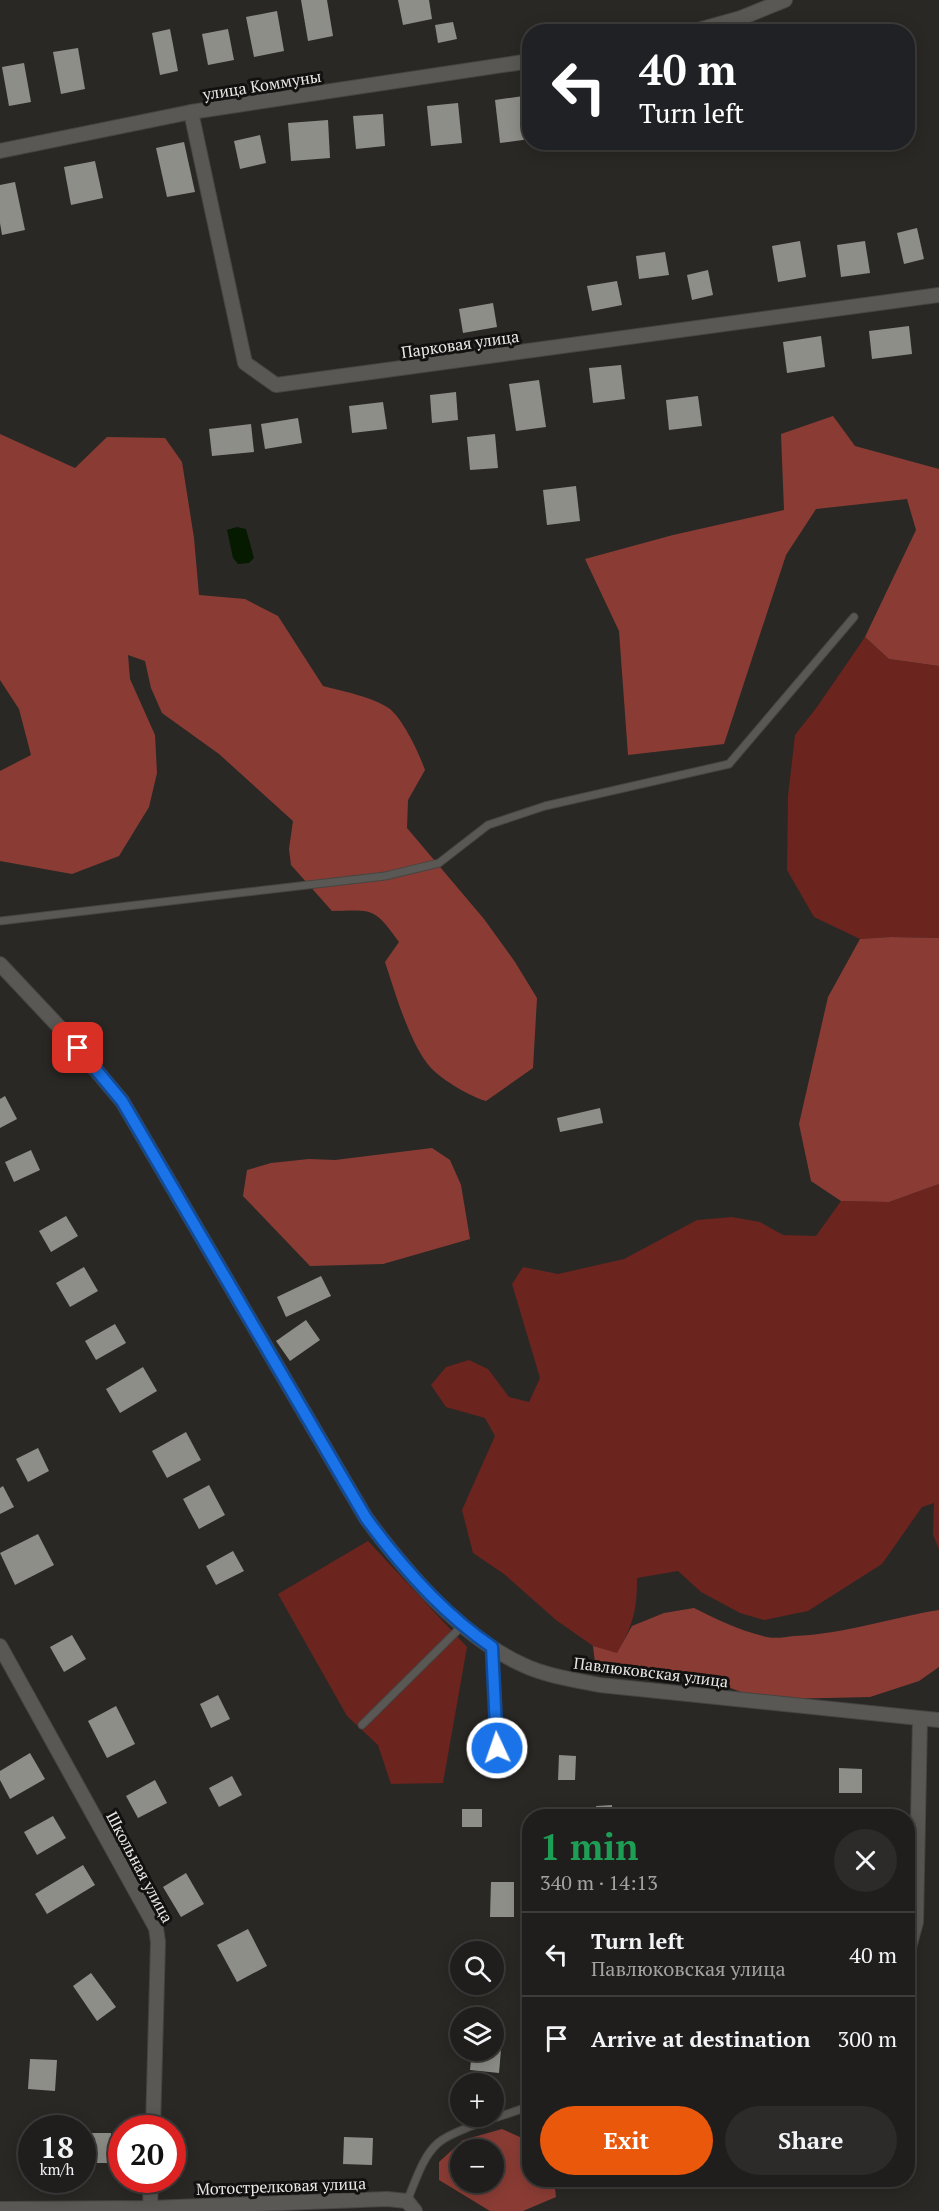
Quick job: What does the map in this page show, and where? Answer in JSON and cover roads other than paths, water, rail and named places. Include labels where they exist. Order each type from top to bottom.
[{"type":"street","points":[[720,24],[785,0]]},
{"type":"street","name":"улица Коммуны","points":[[0,151],[191,112],[522,62]]},
{"type":"street","name":"Парковая улица","points":[[191,112],[245,363],[276,385],[939,295]]},
{"type":"street","name":"Павлюковская улица","points":[[0,964],[63,1031],[122,1101],[366,1518],[408,1570],[462,1626],[521,1665],[549,1675],[600,1685],[939,1720]]},
{"type":"street","name":"Школьная улица","points":[[0,1646],[156,1928],[158,1942],[153,2115]]},
{"type":"street","points":[[915,1926],[921,1719]]},
{"type":"street","points":[[150,2208],[151,2193]]},
{"type":"street","name":"Мотострелковая улица","points":[[0,2209],[150,2208],[387,2199],[411,2206]]},
{"type":"lane","points":[[0,921],[385,876],[439,863],[488,825],[545,806],[729,764],[854,617]]},
{"type":"lane","points":[[362,1725],[462,1626]]},
{"type":"lane","points":[[492,1647],[497,1748]]},
{"type":"lane","points":[[411,2206],[423,2164],[437,2144],[449,2136],[522,2109]]}]
